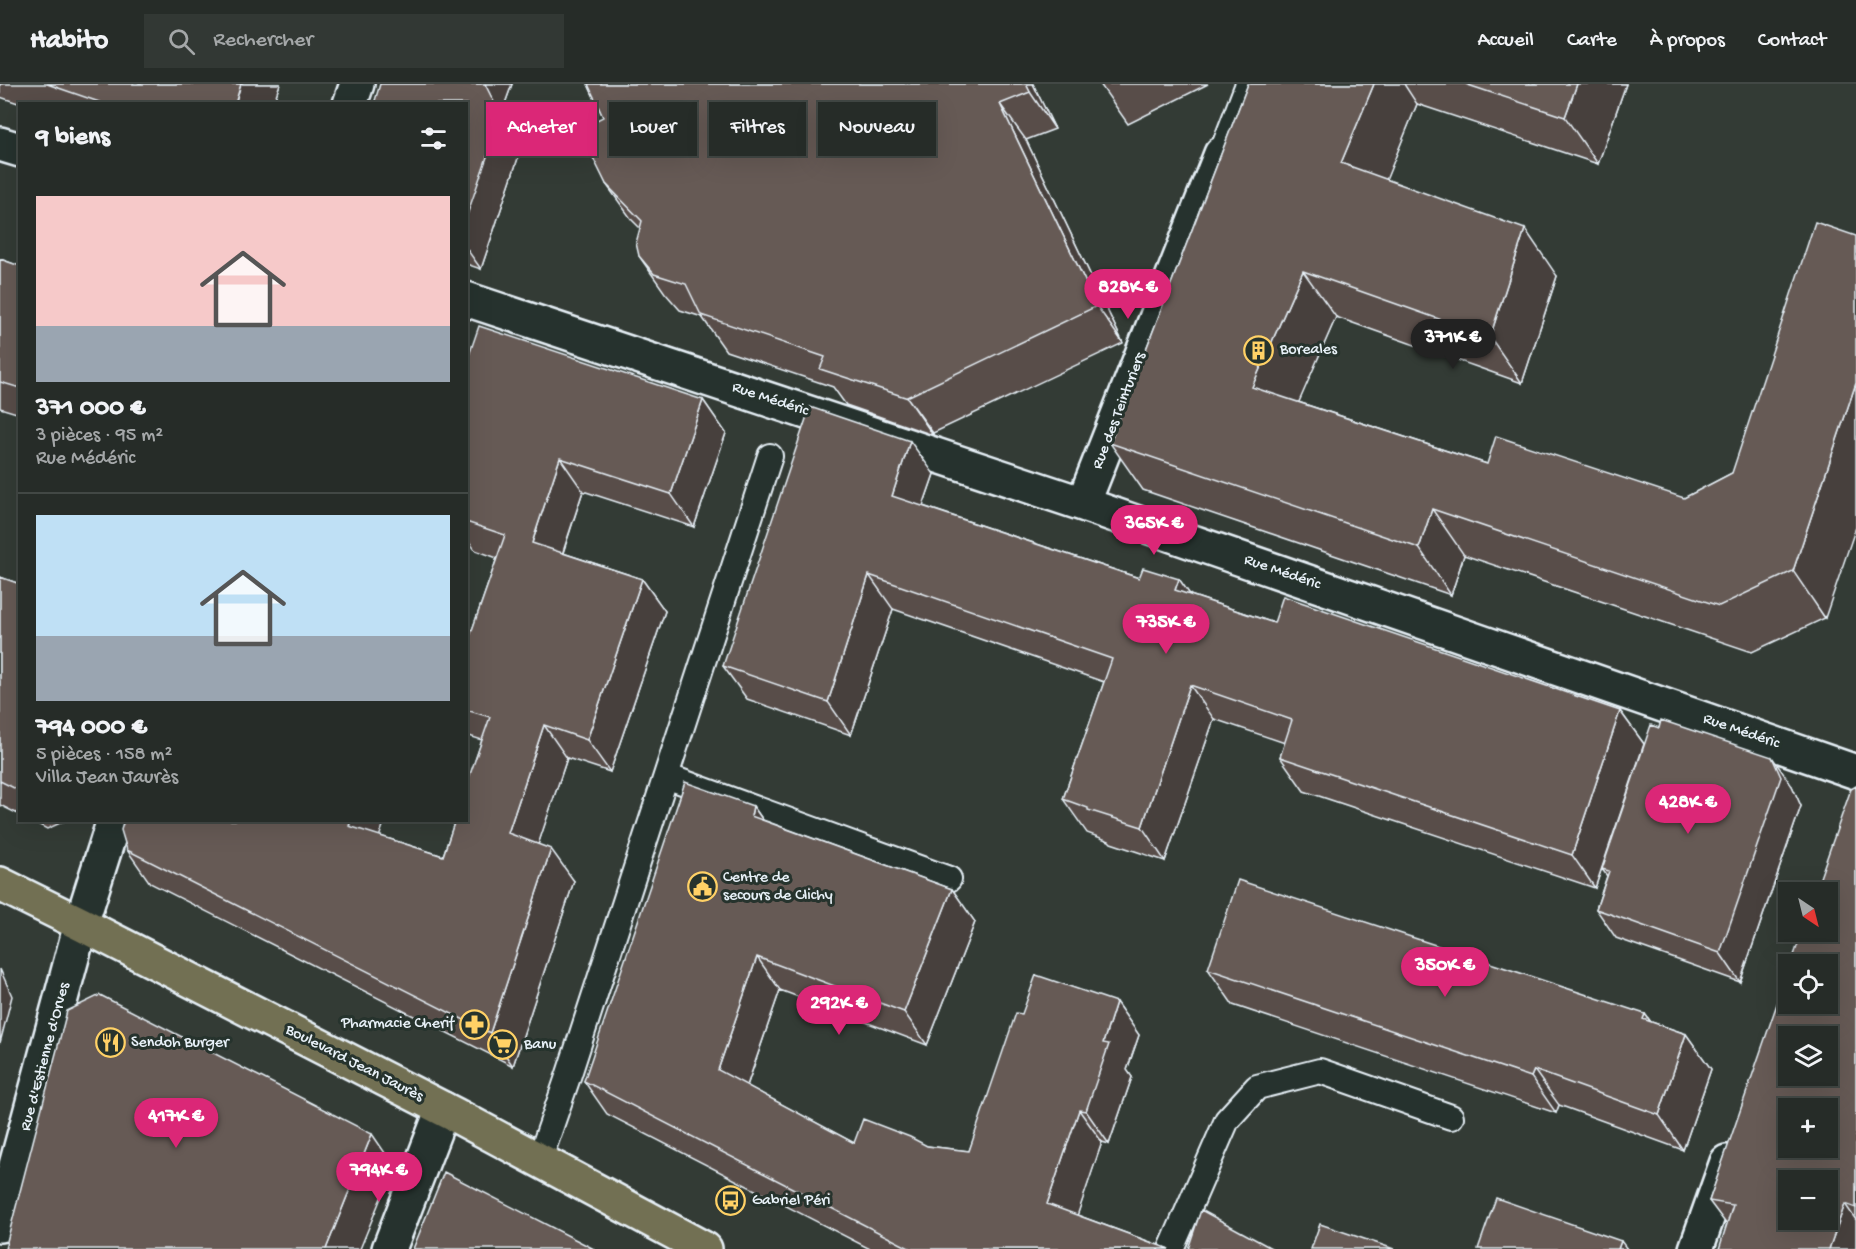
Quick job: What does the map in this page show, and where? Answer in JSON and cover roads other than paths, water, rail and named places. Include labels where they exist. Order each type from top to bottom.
[{"type":"main road","name":"Boulevard Jean Jaurès","points":[[0,884],[443,1109],[702,1248]]},
{"type":"street","points":[[351,102],[357,84]]},
{"type":"street","points":[[0,144],[18,149]]},
{"type":"street","name":"Rue des Teinturiers","points":[[1083,504],[1221,154]]},
{"type":"street","name":"Rue Médéric","points":[[468,300],[1083,504],[1855,786]]},
{"type":"street","name":"Rue d'Estienne d'Orves","points":[[0,1225],[81,924],[113,822]]},
{"type":"street","points":[[389,1249],[443,1109]]},
{"type":"street","points":[[1696,1249],[1734,1139]]},
{"type":"lane","name":"Rue des Teinturiers","points":[[1221,154],[1248,84]]},
{"type":"lane","points":[[539,1161],[770,456]]},
{"type":"lane","points":[[666,776],[949,879]]},
{"type":"lane","points":[[1171,1249],[1227,1120],[1257,1087],[1320,1071],[1451,1117]]},
{"type":"place","name":"Boreales","points":[[1259,350]]},
{"type":"place","name":"Centre de secours de Clichy","points":[[702,887]]},
{"type":"place","name":"Pharmacie Cherif","points":[[475,1024]]},
{"type":"place","name":"Sendoh Burger","points":[[110,1043]]},
{"type":"place","name":"Banu","points":[[503,1045]]},
{"type":"place","name":"Gabriel Péri","points":[[731,1201]]}]
